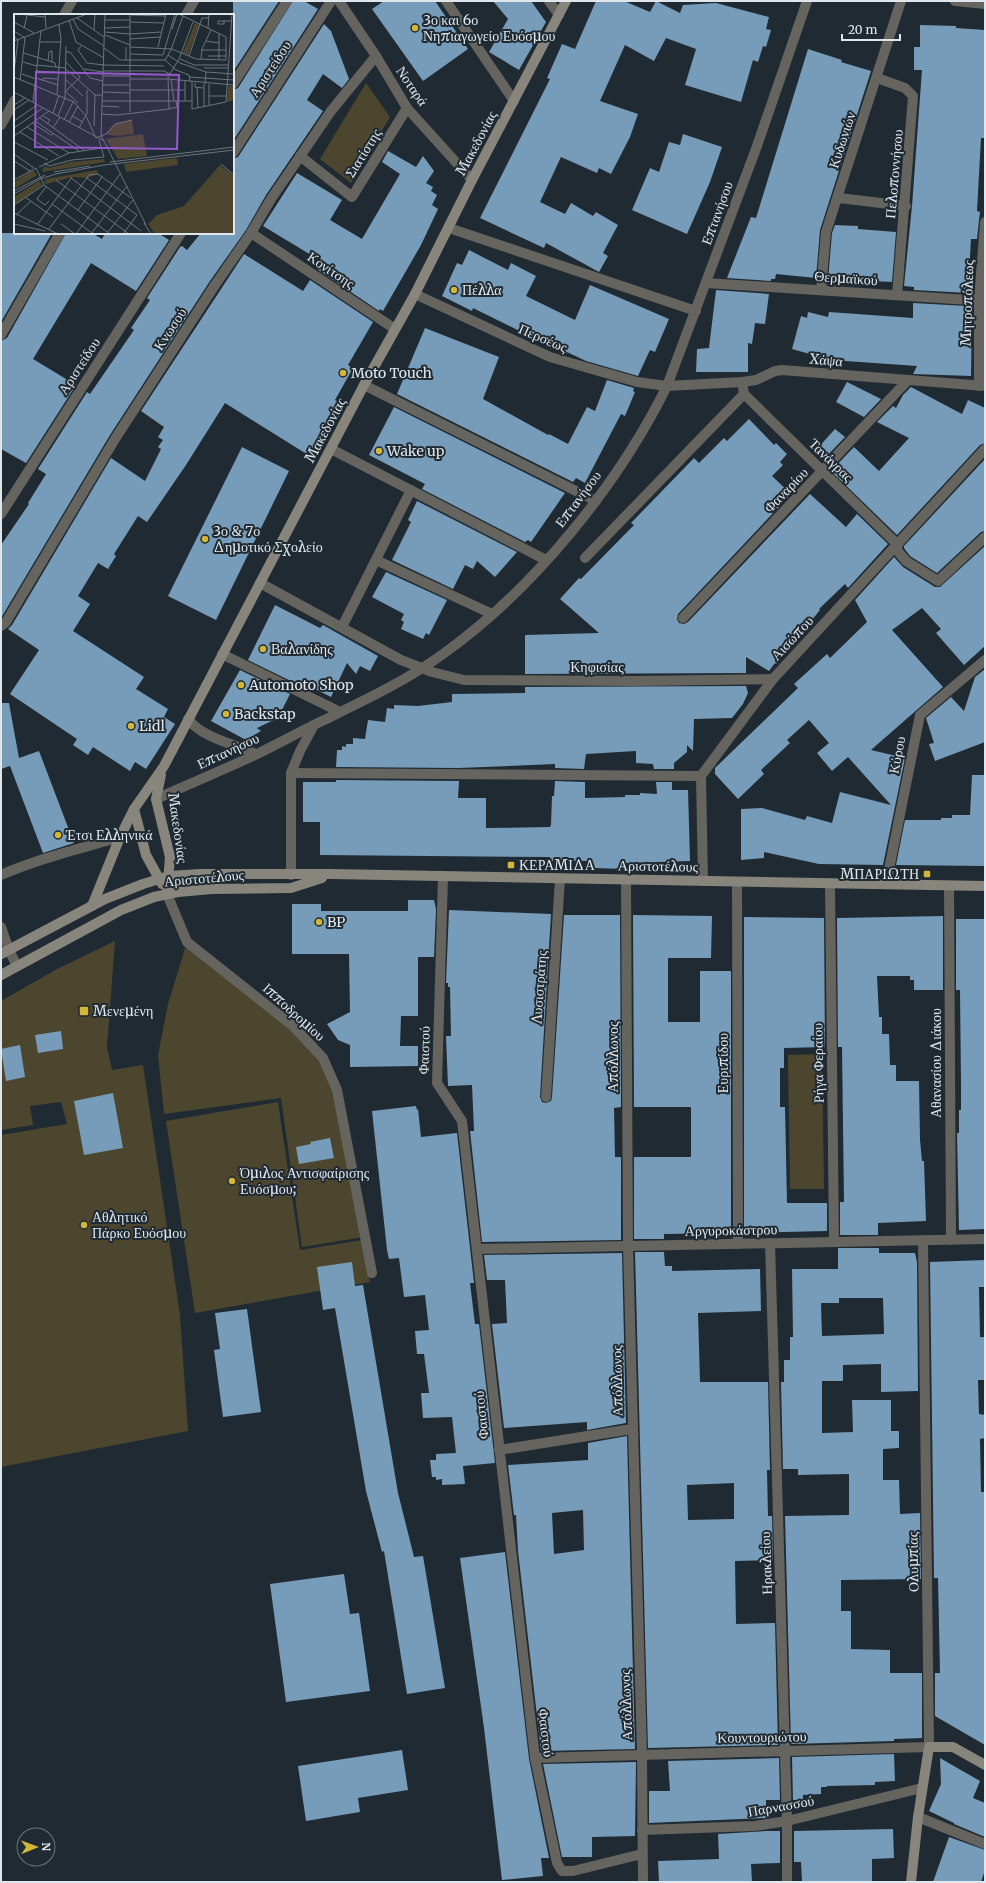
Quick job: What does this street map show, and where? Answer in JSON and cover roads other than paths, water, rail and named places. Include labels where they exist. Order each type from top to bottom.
[{"type":"street","points":[[65,14],[72,1]]},
{"type":"street","points":[[187,14],[194,1]]},
{"type":"street","points":[[234,82],[287,1]]},
{"type":"street","name":"Αριστείδου","points":[[234,151],[331,1]]},
{"type":"street","name":"Νοταρά","points":[[339,1],[376,56],[407,108],[472,180]]},
{"type":"street","points":[[446,1],[514,101]]},
{"type":"street","points":[[549,1],[559,15]]},
{"type":"street","name":"Μακεδονίας","points":[[164,878],[146,855],[134,809],[164,766],[364,385],[415,294],[472,180],[566,1]]},
{"type":"street","name":"Επτανήσου","points":[[134,809],[256,754],[340,712],[422,668],[459,642],[492,614],[546,560],[596,501],[642,431],[667,386],[757,146],[807,1]]},
{"type":"street","name":"Κυδωνιών","points":[[821,290],[824,240],[839,198],[901,1]]},
{"type":"street","points":[[955,1],[985,4]]},
{"type":"street","name":"Κνωσού","points":[[1,626],[10,615],[115,439],[215,285],[251,233],[271,199],[331,111],[376,56]]},
{"type":"street","name":"Πελοποννήσου","points":[[877,78],[905,88],[913,96],[906,206],[897,295]]},
{"type":"street","points":[[1,125],[14,102]]},
{"type":"street","name":"Σιατίστης","points":[[300,156],[352,197],[407,108]]},
{"type":"street","points":[[839,198],[906,206]]},
{"type":"street","name":"Μητροπόλεως","points":[[982,386],[982,300],[985,222]]},
{"type":"street","points":[[449,228],[696,311]]},
{"type":"street","name":"Κονίτσης","points":[[251,233],[395,329]]},
{"type":"street","points":[[1,335],[59,234]]},
{"type":"street","name":"Αριστείδου","points":[[1,514],[177,234]]},
{"type":"street","name":"Θερμαϊκού","points":[[706,283],[982,300]]},
{"type":"street","name":"Περσέως","points":[[415,294],[550,357],[621,378],[667,386]]},
{"type":"street","name":"Χάψα","points":[[667,386],[742,382],[756,380],[775,371],[782,370],[982,386]]},
{"type":"street","name":"Φαναρίου","points":[[683,618],[908,380]]},
{"type":"street","points":[[584,558],[744,394],[742,382]]},
{"type":"street","points":[[364,385],[596,501]]},
{"type":"street","name":"Τανάγρας","points":[[744,394],[823,471],[896,547],[906,562],[938,581],[985,537]]},
{"type":"street","points":[[331,449],[546,560]]},
{"type":"street","name":"Αισώπου","points":[[701,776],[773,679],[985,449]]},
{"type":"street","points":[[342,627],[411,490]]},
{"type":"street","points":[[376,560],[492,614]]},
{"type":"street","name":"Κηφισίας","points":[[260,583],[401,660],[422,668],[464,680],[636,681],[773,679]]},
{"type":"street","points":[[222,654],[340,712]]},
{"type":"street","name":"Κύρου","points":[[886,884],[920,715],[985,660]]},
{"type":"street","points":[[188,720],[194,728],[204,733],[256,754]]},
{"type":"street","points":[[291,875],[291,773],[300,751],[314,725]]},
{"type":"street","name":"Μακεδονίας","points":[[164,766],[156,799],[169,848],[164,878],[168,894]]},
{"type":"street","points":[[291,773],[701,776],[703,881]]},
{"type":"street","points":[[92,906],[120,837],[134,809]]},
{"type":"street","points":[[1,875],[27,863],[120,837]]},
{"type":"street","name":"Αριστοτέλους","points":[[5,952],[92,906],[129,889],[164,878],[200,874],[331,874],[985,886]]},
{"type":"street","name":"Αριστοτέλους","points":[[1,976],[121,910],[154,897],[212,889],[291,888],[331,874]]},
{"type":"street","name":"Φαιστού","points":[[443,876],[437,1083],[462,1121],[534,1758],[557,1863],[562,1871],[573,1871],[642,1854]]},
{"type":"street","name":"Λυσιστράτης","points":[[546,1097],[560,879]]},
{"type":"street","name":"Απόλλωνος","points":[[626,880],[628,1246],[642,1754],[642,1882]]},
{"type":"street","name":"Ευριπίδου","points":[[737,882],[738,1244]]},
{"type":"street","name":"Ρήγα Φεραίου","points":[[830,883],[834,1242]]},
{"type":"street","name":"Αθανασίου Διάκου","points":[[949,886],[951,1240]]},
{"type":"street","name":"Ιπποδρομίου","points":[[168,894],[187,942],[293,1026],[323,1058],[337,1090],[372,1274]]},
{"type":"street","points":[[1,927],[5,952],[17,966]]},
{"type":"street","name":"Αργυροκάστρου","points":[[477,1249],[985,1239]]},
{"type":"street","name":"Ολυμπίας","points":[[911,1882],[918,1817],[929,1747],[923,1240]]},
{"type":"street","name":"Ηρακλείου","points":[[770,1243],[787,1822],[787,1882]]},
{"type":"street","points":[[499,1450],[632,1429]]},
{"type":"street","name":"Κουντουριώτου","points":[[534,1758],[953,1747],[985,1765]]},
{"type":"street","name":"Παρνασσού","points":[[642,1830],[755,1826],[787,1822],[922,1788]]},
{"type":"street","points":[[918,1817],[985,1844]]},
{"type":"place","name":"3ο και 6ο Νηπιαγωγείο Ευόσμου","points":[[415,28]]},
{"type":"place","name":"Πέλλα","points":[[454,290]]},
{"type":"place","name":"Moto Touch","points":[[343,373]]},
{"type":"place","name":"Wake up","points":[[379,451]]},
{"type":"place","name":"3ο & 7ο Δημοτικό Σχολείο","points":[[205,539]]},
{"type":"place","name":"Βαλανίδης","points":[[263,649]]},
{"type":"place","name":"Automoto Shop","points":[[241,685]]},
{"type":"place","name":"Backstap","points":[[226,714]]},
{"type":"place","name":"Lidl","points":[[131,726]]},
{"type":"place","name":"Έτσι Ελληνικά","points":[[58,835]]},
{"type":"place","name":"ΚΕΡΑΜΙΔΑ","points":[[511,865]]},
{"type":"place","name":"ΜΠΑΡΙΩΤΗ","points":[[927,874]]},
{"type":"place","name":"BP","points":[[319,922]]},
{"type":"place","name":"Μενεμένη","points":[[84,1011]]},
{"type":"place","name":"Όμιλος Αντισφαίρισης Ευόσμου;","points":[[232,1181]]},
{"type":"place","name":"Αθλητικό Πάρκο Ευόσμου","points":[[84,1225]]}]
